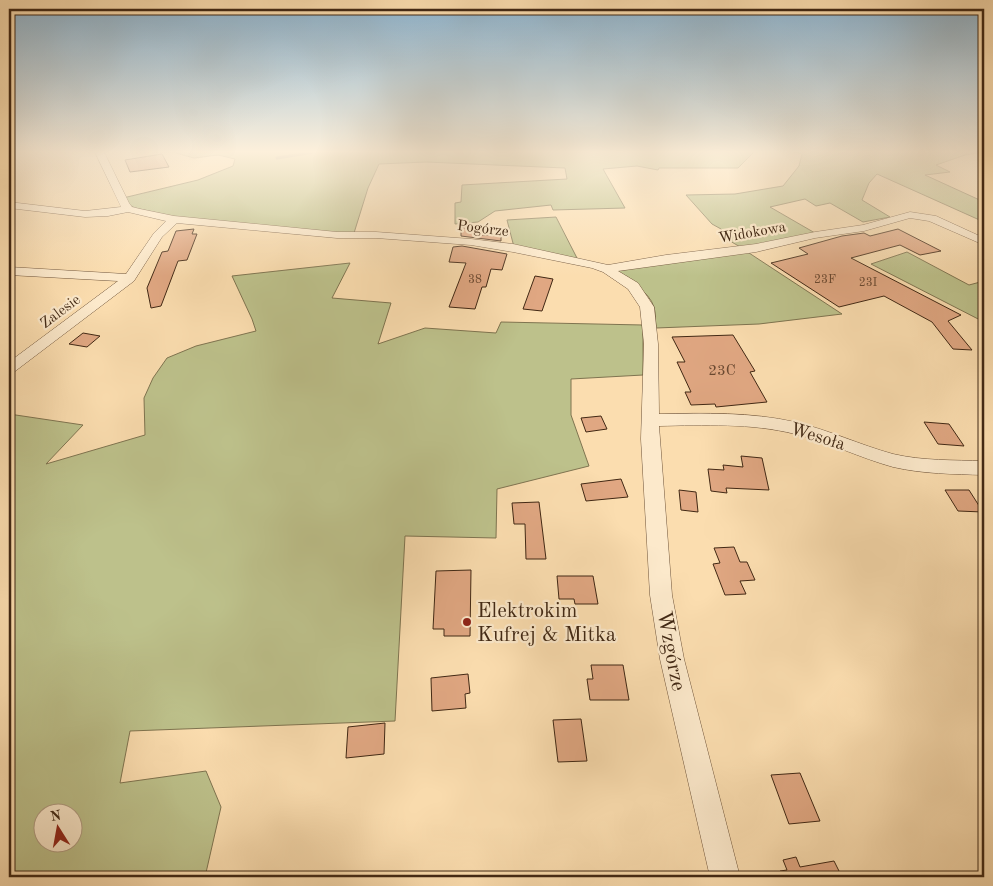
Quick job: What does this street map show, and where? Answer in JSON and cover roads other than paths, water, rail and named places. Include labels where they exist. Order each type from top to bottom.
[{"type":"street","points":[[9,205],[85,214],[108,213],[128,208],[119,193]]},
{"type":"street","name":"Pogórze","points":[[128,208],[174,219],[337,235],[376,235],[492,245],[607,269],[633,286],[648,307],[651,344],[650,420]]},
{"type":"street","name":"Widokowa","points":[[607,269],[666,259],[756,248],[815,235],[864,228],[910,216],[932,218],[984,242]]},
{"type":"street","name":"Zalesie","points":[[9,369],[130,278],[158,235],[174,219]]},
{"type":"street","name":"Zalesie","points":[[9,271],[130,278]]},
{"type":"street","name":"Wesoła","points":[[650,420],[718,419],[767,423],[796,428],[895,460],[936,467],[984,468]]},
{"type":"street","name":"Wzgórze","points":[[650,420],[651,462],[661,595],[667,632],[725,877]]},
{"type":"place","name":"Elektrokim Kufrej & Mitka","points":[[467,622]]}]
